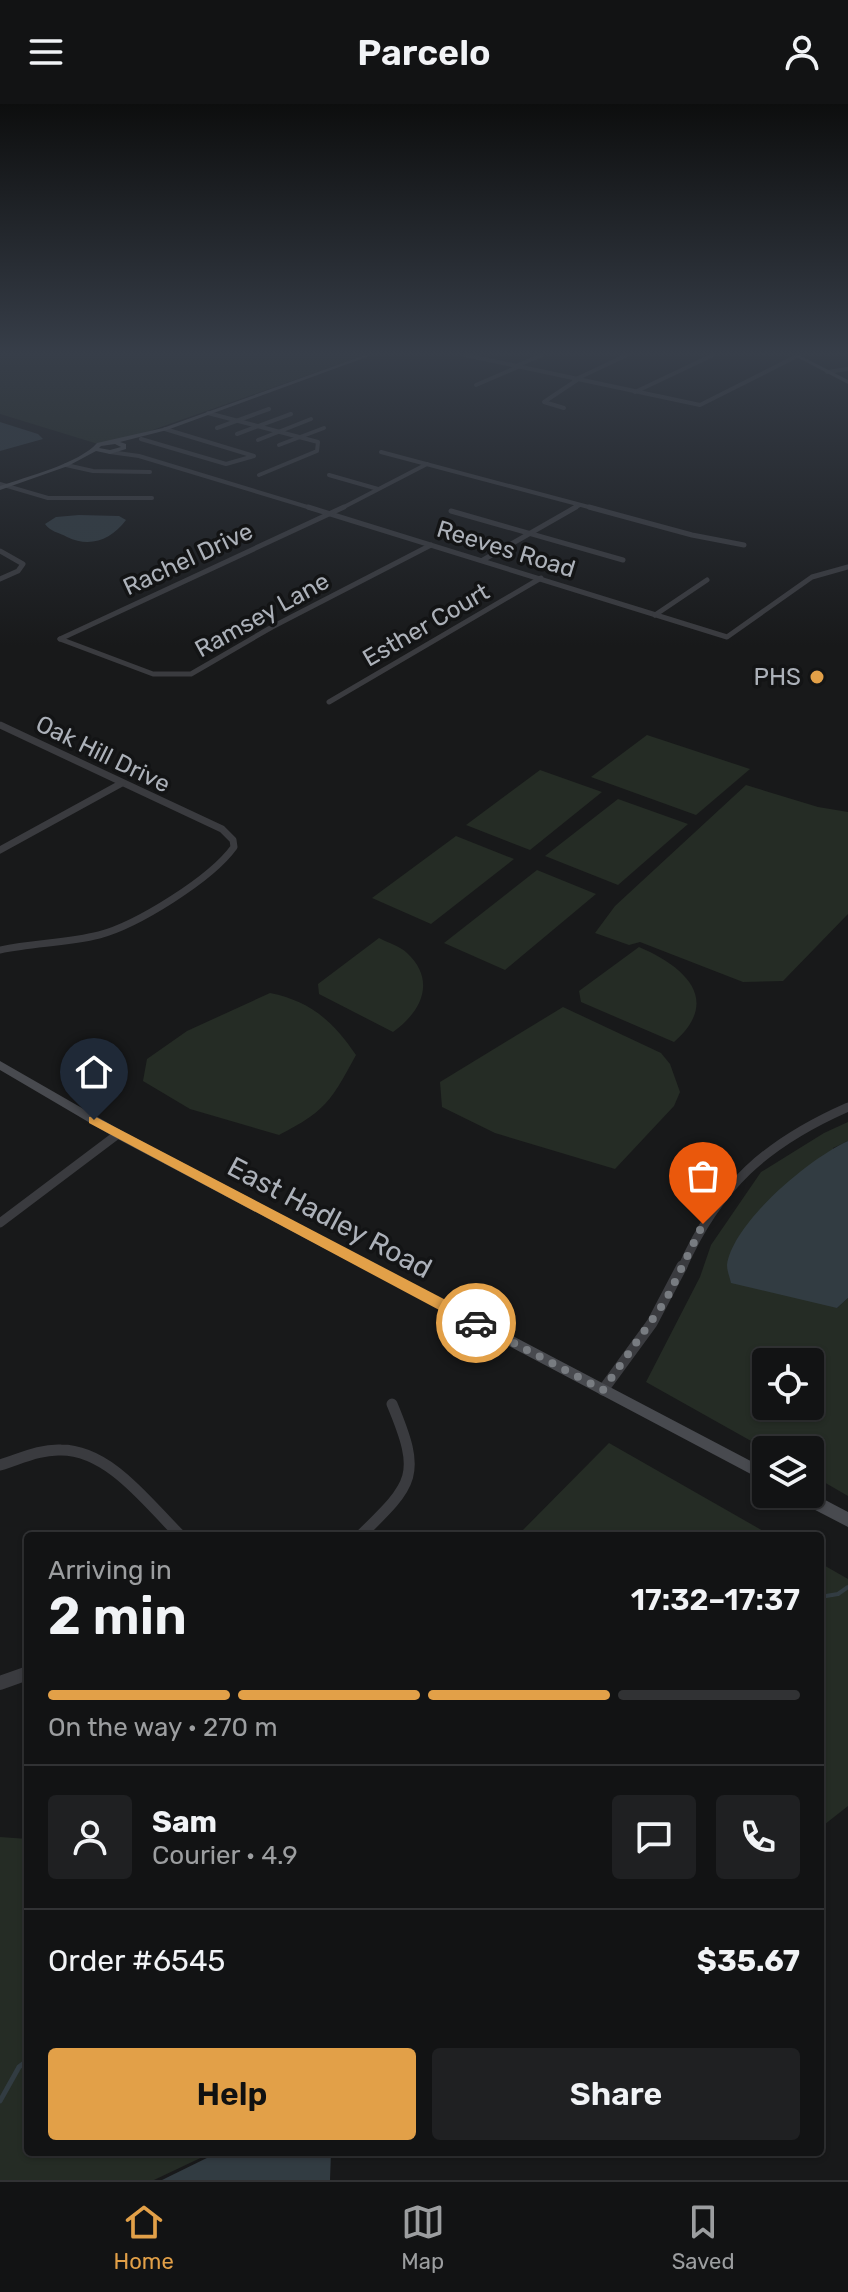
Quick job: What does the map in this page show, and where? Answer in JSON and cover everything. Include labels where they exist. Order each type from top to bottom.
[{"type":"main road","points":[[66,465],[90,452]]},
{"type":"main road","points":[[2,486],[108,452]]},
{"type":"main road","name":"East Hadley Road","points":[[0,1065],[118,1134],[752,1469]]},
{"type":"main road","points":[[824,1507],[848,1520]]},
{"type":"street","name":"Reeves Road","points":[[108,452],[139,456],[727,637],[812,577],[848,567]]},
{"type":"street","name":"Reeves Road","points":[[132,452],[139,456]]},
{"type":"street","points":[[185,452],[226,464],[253,457],[253,454],[246,452]]},
{"type":"street","points":[[259,475],[315,452]]},
{"type":"street","points":[[381,452],[692,535],[744,545]]},
{"type":"street","name":"Rachel Drive","points":[[60,639],[331,514],[427,464]]},
{"type":"street","points":[[66,465],[86,470],[150,472]]},
{"type":"street","points":[[329,475],[378,489]]},
{"type":"street","points":[[2,486],[48,498],[152,498]]},
{"type":"street","points":[[483,560],[580,505]]},
{"type":"street","points":[[451,511],[623,560]]},
{"type":"street","name":"Ramsey Lane","points":[[60,639],[153,674],[191,674],[272,627],[431,545]]},
{"type":"street","points":[[0,551],[23,564],[18,571],[0,579]]},
{"type":"street","name":"Esther Court","points":[[329,702],[541,578]]},
{"type":"street","points":[[655,615],[707,580]]},
{"type":"street","name":"Oak Hill Drive","points":[[0,950],[106,933],[138,917],[224,861],[234,847],[229,834],[2,727]]},
{"type":"street","points":[[0,850],[122,783]]},
{"type":"street","points":[[603,1390],[666,1300],[692,1244],[722,1195],[765,1152],[793,1133],[848,1107]]},
{"type":"street","points":[[0,1223],[118,1134]]},
{"type":"street","points":[[364,1532],[399,1498],[411,1478],[410,1445],[392,1404]]},
{"type":"street","points":[[0,1465],[55,1450],[89,1455],[111,1470],[177,1532]]},
{"type":"street","points":[[0,1683],[24,1674]]},
{"type":"shaded area","points":[[119,516],[126,520],[114,533],[92,542],[76,540],[45,524],[56,517]]},
{"type":"shaded area","points":[[647,735],[750,769],[696,815],[591,777]]},
{"type":"shaded area","points":[[540,770],[602,792],[530,850],[466,825]]},
{"type":"shaded area","points":[[746,785],[818,807],[848,812],[848,914],[783,981],[743,982],[640,942],[629,945],[595,933],[615,906]]},
{"type":"shaded area","points":[[618,799],[688,824],[618,885],[545,856]]},
{"type":"shaded area","points":[[456,836],[514,859],[431,924],[372,898]]},
{"type":"shaded area","points":[[537,870],[596,894],[505,970],[444,943]]},
{"type":"shaded area","points":[[379,938],[407,953],[421,974],[423,985],[418,1006],[393,1032],[319,994],[318,984]]},
{"type":"shaded area","points":[[639,947],[682,974],[696,998],[695,1012],[688,1026],[674,1042],[581,1002],[579,991]]},
{"type":"shaded area","points":[[270,993],[297,1001],[319,1014],[356,1055],[333,1094],[307,1119],[279,1135],[190,1109],[143,1081],[147,1059],[187,1031]]},
{"type":"shaded area","points":[[563,1007],[661,1053],[670,1064],[680,1092],[674,1106],[615,1169],[495,1133],[442,1107],[440,1082]]},
{"type":"shaded area","points":[[848,1122],[848,1141],[833,1148],[837,1308],[848,1298],[848,1496],[824,1482],[824,1436],[752,1436],[752,1442],[646,1382],[700,1277],[711,1245],[761,1172],[824,1133]]},
{"type":"shaded area","points":[[848,1141],[848,1298],[837,1308],[731,1283],[727,1265],[732,1248],[758,1211],[795,1176]]},
{"type":"shaded area","points":[[609,1443],[765,1532],[521,1532]]},
{"type":"shaded area","points":[[824,1565],[848,1579],[848,1806],[824,1825]]},
{"type":"shaded area","points":[[0,1837],[24,1839],[24,2156],[205,2156],[154,2180],[0,2180]]},
{"type":"shaded area","points":[[211,2156],[331,2156],[330,2180],[162,2180]]},
{"type":"waterway","points":[[824,1596],[838,1594],[848,1587]]},
{"type":"waterway","points":[[0,2101],[24,2063]]},
{"type":"way so far","points":[[476,1323],[603,1390],[666,1300],[703,1224]]},
{"type":"place","name":"PHS","points":[[817,677]]},
{"type":"route","points":[[94,1120],[476,1323]]}]
